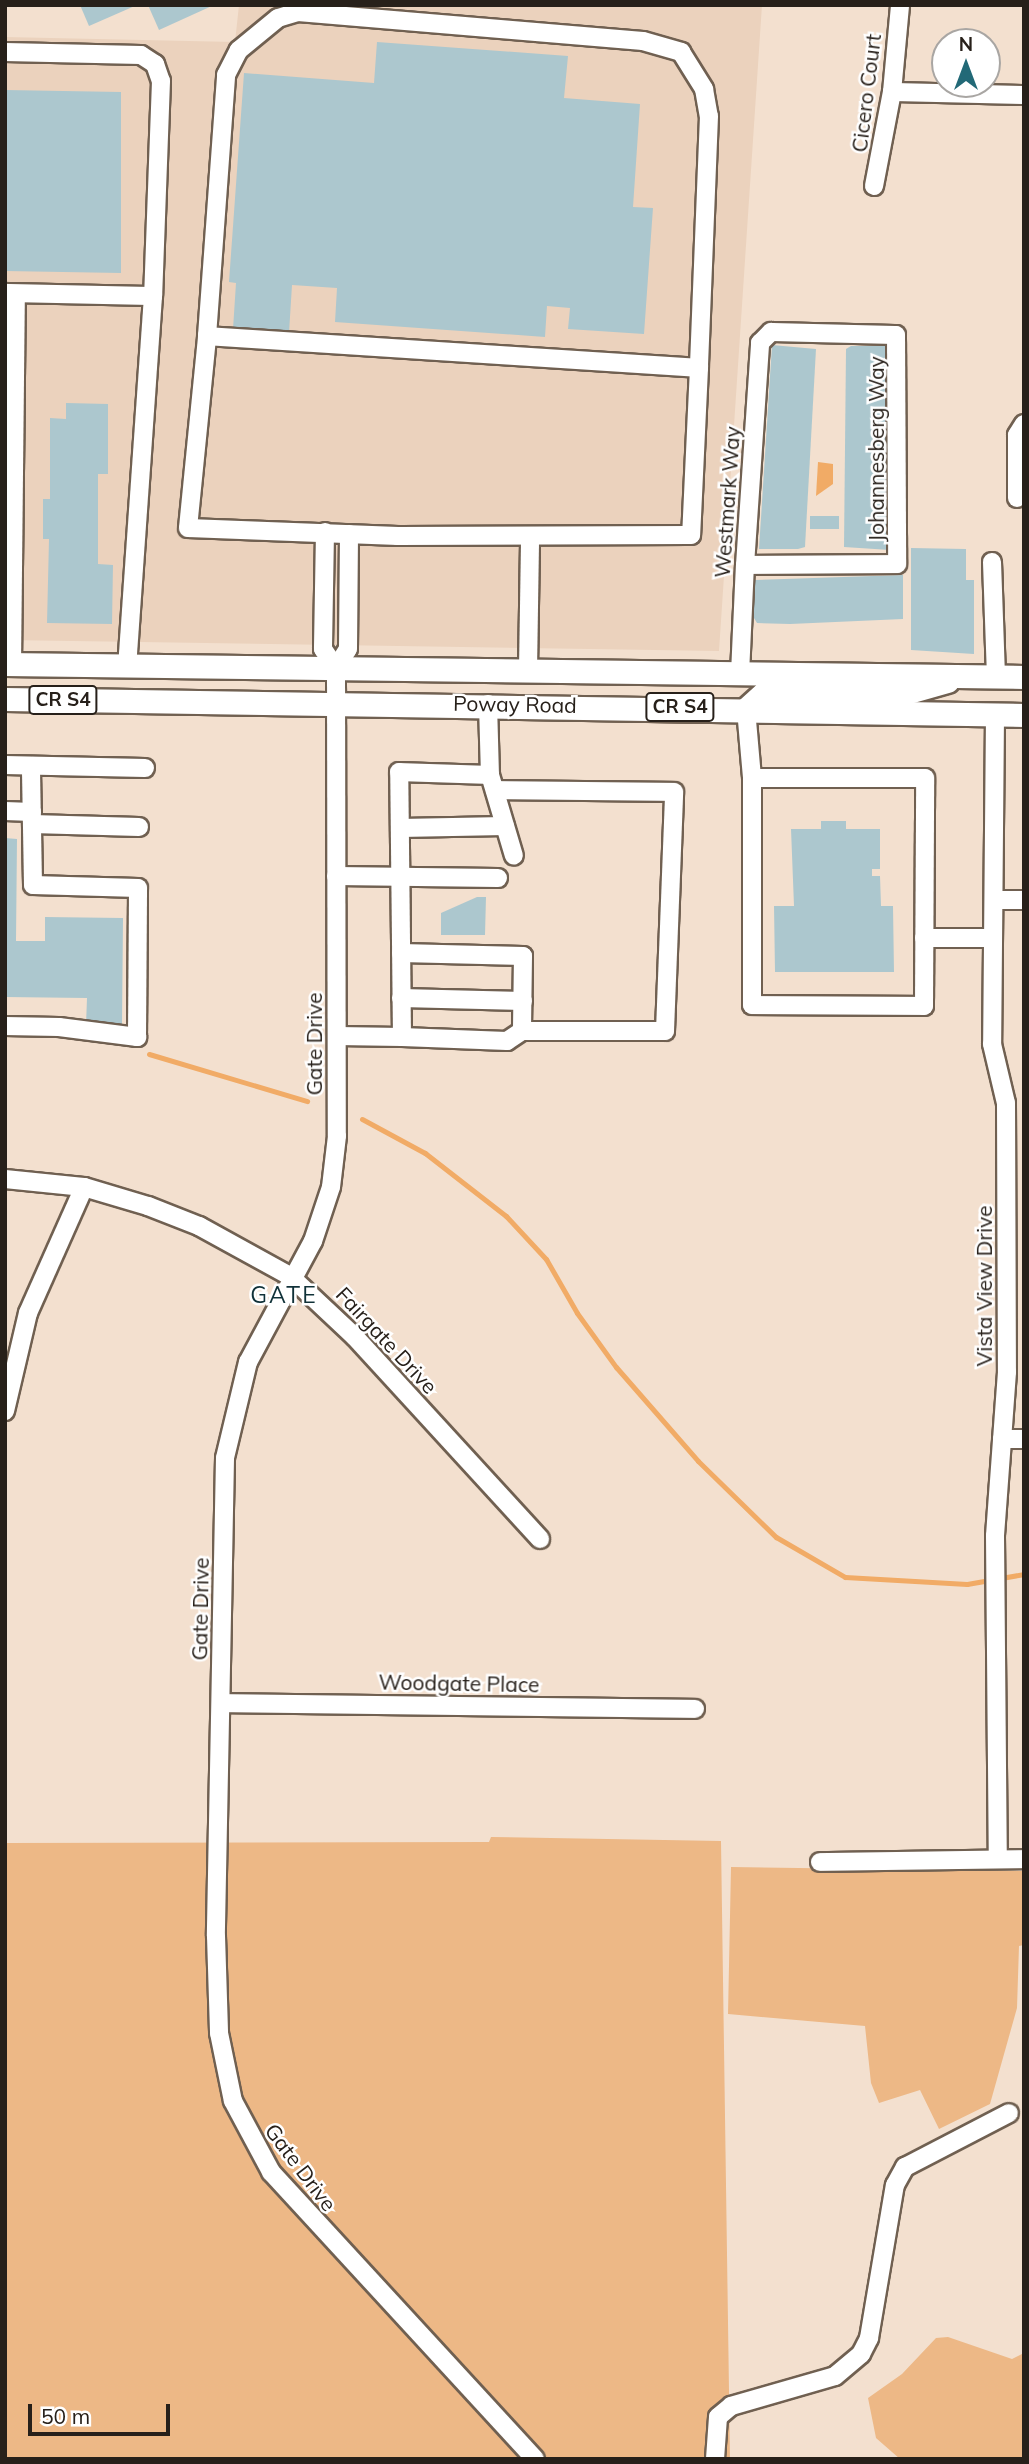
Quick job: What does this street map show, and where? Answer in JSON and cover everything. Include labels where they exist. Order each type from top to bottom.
[{"type":"main road","name":"Poway Road","points":[[7,668],[55,664],[1024,677]]},
{"type":"main road","points":[[599,705],[640,695],[728,695],[735,690],[740,674]]},
{"type":"main road","points":[[746,709],[765,692],[905,693],[956,676]]},
{"type":"main road","name":"Poway Road","points":[[5,699],[599,705],[995,715],[1024,713]]},
{"type":"street","name":"Cicero Court","points":[[874,186],[892,92],[900,5]]},
{"type":"street","points":[[298,12],[643,41],[681,52],[704,89],[709,116],[691,535],[349,534],[188,528],[207,336],[226,75],[239,50],[278,18],[298,12]]},
{"type":"street","points":[[5,52],[141,55],[155,64],[161,81],[153,296],[127,665]]},
{"type":"street","points":[[892,92],[1024,95]]},
{"type":"street","points":[[7,668],[11,293],[153,296]]},
{"type":"street","name":"Johannesberg Way","points":[[745,565],[897,564],[896,335],[764,335]]},
{"type":"street","name":"Westmark Way","points":[[740,674],[745,565],[764,335]]},
{"type":"street","points":[[207,336],[699,368]]},
{"type":"street","points":[[1017,498],[1017,435],[1024,424]]},
{"type":"street","points":[[325,532],[323,649],[336,668],[348,649],[349,534]]},
{"type":"street","points":[[528,670],[530,536]]},
{"type":"street","points":[[992,562],[996,676]]},
{"type":"street","name":"Gate Drive","points":[[336,668],[337,1136],[331,1187],[313,1241],[290,1276],[248,1362],[226,1458],[216,1986],[222,2054],[240,2120],[271,2172],[314,2223],[535,2459]]},
{"type":"street","points":[[488,704],[493,782],[514,856]]},
{"type":"street","points":[[746,709],[752,778],[752,1005],[924,1006],[925,779],[752,778]]},
{"type":"street","name":"Vista View Drive","points":[[995,715],[992,1044],[1006,1103],[1007,1372],[997,1559],[998,1859]]},
{"type":"street","points":[[5,765],[145,768]]},
{"type":"street","points":[[5,1026],[59,1027],[137,1037],[138,888],[33,885],[31,766]]},
{"type":"street","points":[[337,1036],[507,1041],[523,1031],[665,1031],[674,792],[493,782],[400,772],[402,1037]]},
{"type":"street","points":[[5,811],[32,818],[139,827]]},
{"type":"street","points":[[400,828],[506,826]]},
{"type":"street","points":[[336,876],[498,878]]},
{"type":"street","points":[[993,900],[1024,900]]},
{"type":"street","points":[[924,938],[993,938]]},
{"type":"street","points":[[401,953],[523,956],[523,1031]]},
{"type":"street","points":[[401,998],[523,1001]]},
{"type":"street","name":"Fairgate Drive","points":[[5,1179],[84,1187],[199,1226],[290,1276],[355,1336],[540,1539]]},
{"type":"street","points":[[5,1411],[28,1313],[84,1187]]},
{"type":"street","points":[[1002,1439],[1024,1439]]},
{"type":"street","name":"Woodgate Place","points":[[222,1703],[695,1709]]},
{"type":"street","points":[[820,1861],[1024,1859]]},
{"type":"street","points":[[715,2459],[718,2417],[730,2406],[835,2376],[861,2354],[869,2338],[895,2185],[905,2167],[1009,2113]]},
{"type":"shaded area","points":[[239,5],[762,5],[719,651],[5,640],[5,37],[235,42]]},
{"type":"shaded area","points":[[818,462],[833,464],[833,484],[816,496]]},
{"type":"shaded area","points":[[491,1837],[721,1841],[730,2459],[5,2459],[5,1843],[489,1842]]},
{"type":"shaded area","points":[[731,1867],[1024,1871],[1024,1945],[1019,1946],[1017,2008],[990,2104],[939,2129],[920,2090],[879,2103],[871,2083],[865,2026],[728,2014]]},
{"type":"shaded area","points":[[948,2337],[1012,2359],[1024,2353],[1024,2459],[900,2459],[876,2438],[868,2398],[902,2374],[936,2338]]},
{"type":"building","points":[[80,5],[137,5],[89,26]]},
{"type":"building","points":[[148,5],[214,5],[159,30]]},
{"type":"building","points":[[377,42],[568,56],[564,98],[640,104],[633,207],[653,208],[644,334],[568,329],[570,308],[547,306],[545,337],[335,322],[337,288],[292,285],[289,333],[233,329],[236,283],[229,282],[244,73],[374,83]]},
{"type":"building","points":[[5,90],[121,92],[121,273],[5,271]]},
{"type":"building","points":[[772,345],[816,349],[805,547],[798,549],[759,549]]},
{"type":"building","points":[[851,346],[891,346],[890,550],[844,547],[846,349]]},
{"type":"building","points":[[66,403],[108,404],[108,474],[98,474],[98,564],[113,565],[112,624],[47,623],[49,539],[43,539],[43,499],[50,499],[50,418],[66,419]]},
{"type":"building","points":[[810,516],[839,516],[839,529],[810,529]]},
{"type":"building","points":[[911,548],[966,549],[966,580],[974,580],[974,654],[911,650]]},
{"type":"building","points":[[903,575],[903,619],[790,624],[757,623],[754,618],[754,580]]},
{"type":"building","points":[[821,821],[846,821],[846,829],[880,829],[880,869],[872,869],[872,876],[880,876],[881,906],[893,906],[894,972],[775,972],[774,906],[794,906],[791,829],[821,829]]},
{"type":"building","points":[[5,838],[17,839],[16,941],[45,941],[45,917],[123,918],[122,1026],[86,1025],[87,998],[5,997]]},
{"type":"building","points":[[477,897],[486,897],[485,935],[441,935],[441,913]]},
{"type":"waterway","points":[[149,1054],[307,1101]]},
{"type":"waterway","points":[[362,1119],[425,1153],[506,1216],[546,1259],[577,1313],[616,1367],[698,1461],[776,1537],[845,1577],[967,1584],[1024,1574]]},
{"type":"district","name":"GATE","points":[[284,1295]]}]
